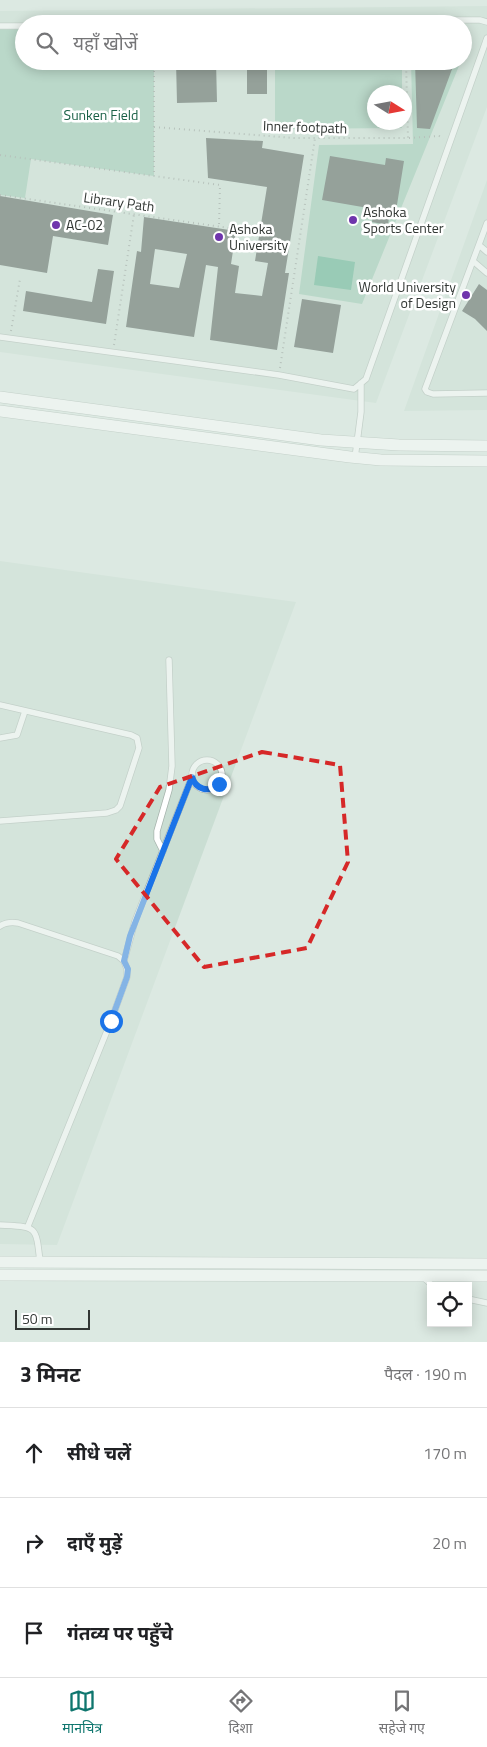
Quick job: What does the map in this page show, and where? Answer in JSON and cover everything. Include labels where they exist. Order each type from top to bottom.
[{"type":"street","points":[[0,397],[357,444],[487,446]]},
{"type":"street","points":[[0,411],[355,458],[487,461]]},
{"type":"street","points":[[0,1262],[487,1264]]},
{"type":"street","points":[[65,1262],[65,1275]]},
{"type":"street","points":[[0,1275],[487,1276]]},
{"type":"lane","points":[[472,20],[487,22]]},
{"type":"lane","points":[[0,26],[15,26]]},
{"type":"lane","points":[[0,337],[279,375],[354,389],[366,379],[487,38]]},
{"type":"lane","points":[[487,223],[425,389],[433,394],[487,393]]},
{"type":"lane","points":[[479,245],[487,252]]},
{"type":"lane","points":[[473,262],[487,273]]},
{"type":"lane","points":[[355,458],[361,412],[362,383]]},
{"type":"lane","points":[[163,851],[157,838],[157,832],[170,790],[172,766],[169,660]]},
{"type":"lane","points":[[0,705],[131,735],[137,738],[139,748],[120,806],[116,810],[108,813],[0,821]]},
{"type":"lane","points":[[0,738],[17,735],[26,711]]},
{"type":"lane","points":[[124,961],[133,928],[194,768],[200,761],[210,760],[218,765],[222,774],[219,784],[210,789],[200,788],[192,777]]},
{"type":"lane","points":[[0,926],[4,923],[18,923],[118,956],[124,961],[128,969],[127,977],[28,1226]]},
{"type":"lane","points":[[0,1225],[28,1226],[33,1229],[36,1234],[40,1262]]},
{"type":"lane","points":[[421,1276],[428,1282]]},
{"type":"lane","points":[[472,1300],[487,1304]]},
{"type":"path","points":[[154,70],[154,176]]},
{"type":"path","points":[[406,70],[408,138]]},
{"type":"path","name":"Inner footpath","points":[[154,127],[294,138],[408,138],[439,136],[450,143]]},
{"type":"path","points":[[279,375],[315,138]]},
{"type":"path","points":[[0,155],[220,185],[219,226]]},
{"type":"path","name":"Library Path","points":[[0,195],[236,229]]},
{"type":"path","points":[[113,352],[134,214]]},
{"type":"path","points":[[9,338],[20,279]]},
{"type":"highlighted area","points":[[262,752],[340,765],[348,862],[307,948],[204,967],[116,859],[160,787]]},
{"type":"shaded area","name":"Ashoka University","points":[[487,6],[487,107],[376,403],[0,352],[0,11]]},
{"type":"shaded area","name":"World University of Design","points":[[487,180],[487,410],[404,411]]},
{"type":"shaded area","points":[[318,256],[355,262],[351,290],[314,285]]},
{"type":"shaded area","points":[[0,561],[296,602],[57,1245],[0,1244]]},
{"type":"green space","name":"Sunken Field","points":[[0,26],[15,26],[15,70],[154,70],[154,176],[31,159],[25,198],[0,195]]},
{"type":"green space","points":[[275,70],[402,70],[402,85],[367,85],[367,128],[275,129]]},
{"type":"green space","name":"Ashoka Sports Center","points":[[411,70],[457,70],[362,304],[299,294],[319,145],[413,144]]},
{"type":"building","points":[[176,70],[216,70],[217,102],[177,103]]},
{"type":"building","points":[[247,70],[267,70],[267,94],[247,94]]},
{"type":"building","points":[[415,70],[452,70],[430,129],[417,128]]},
{"type":"building","points":[[206,138],[263,141],[262,148],[304,155],[285,273],[289,273],[277,350],[210,340],[218,267],[206,265],[194,337],[126,327],[137,251],[141,252],[144,217],[236,231],[231,264],[239,266],[235,293],[262,296],[268,263],[255,261],[267,187],[208,178]],"holes":[[[155,249],[187,254],[179,288],[150,284]]]},
{"type":"building","points":[[330,156],[385,165],[386,158],[404,161],[396,211],[390,210],[388,225],[372,222],[374,209],[322,200]]},
{"type":"building","name":"AC-02","points":[[0,196],[113,215],[108,245],[53,236],[47,273],[0,265]]},
{"type":"building","points":[[98,269],[114,271],[106,324],[23,311],[26,291],[92,302]]},
{"type":"building","points":[[479,284],[487,290],[487,331],[475,319],[462,311]]},
{"type":"building","points":[[302,299],[341,305],[333,353],[294,347]]},
{"type":"place","name":"Ashoka Sports Center","points":[[353,220]]},
{"type":"place","name":"AC-02","points":[[56,225]]},
{"type":"place","name":"Ashoka University","points":[[219,237]]},
{"type":"place","name":"World University of Design","points":[[466,295]]},
{"type":"route","points":[[111,1021],[127,977],[128,969],[124,961],[130,936],[192,777],[193,782],[205,790],[219,784]]}]
